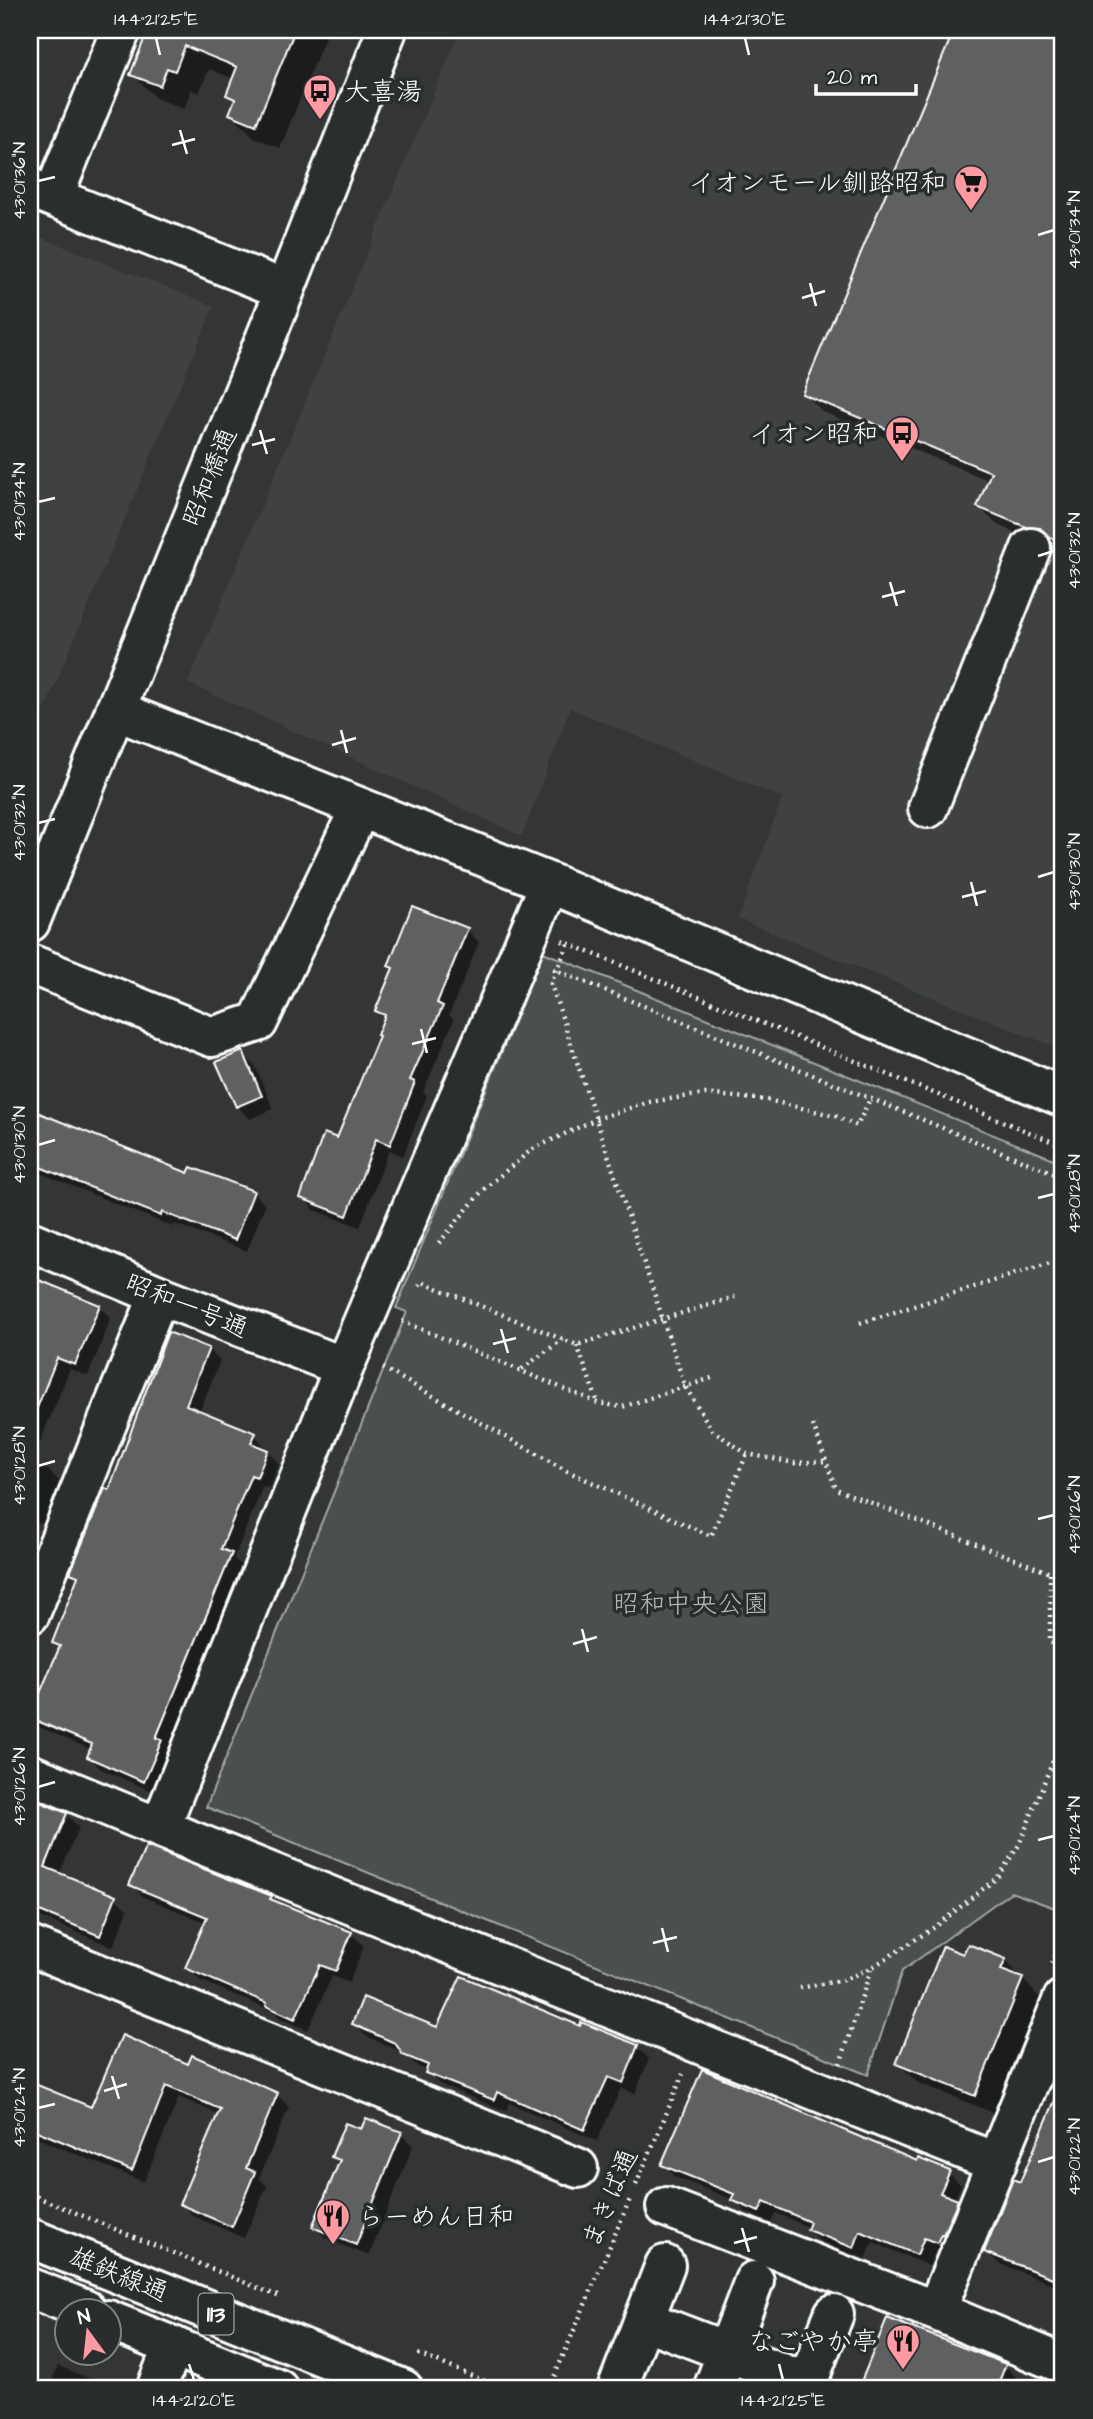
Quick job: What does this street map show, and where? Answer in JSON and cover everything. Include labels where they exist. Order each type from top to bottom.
[{"type":"street","points":[[121,30],[41,193],[285,290]]},
{"type":"street","name":"昭和橋通","points":[[30,922],[387,30]]},
{"type":"street","points":[[928,808],[1031,548]]},
{"type":"street","points":[[115,710],[550,883],[1063,1097]]},
{"type":"street","points":[[30,964],[212,1037],[258,1021],[360,808]]},
{"type":"street","points":[[160,1828],[360,1365],[550,883]]},
{"type":"street","name":"昭和一号通","points":[[30,1241],[159,1295],[360,1365]]},
{"type":"street","points":[[30,1614],[159,1295]]},
{"type":"street","points":[[30,1774],[997,2163]]},
{"type":"street","points":[[30,1946],[578,2168]]},
{"type":"street","points":[[936,2311],[997,2163],[1056,1986]]},
{"type":"street","points":[[666,2207],[936,2311],[1063,2364]]},
{"type":"street","name":"雄鉄線通","points":[[30,2238],[403,2389]]},
{"type":"street","points":[[617,2389],[665,2265]]},
{"type":"street","points":[[713,2389],[754,2281]]},
{"type":"street","name":"雄鉄線通","points":[[30,2288],[52,2297]]},
{"type":"street","points":[[644,2320],[806,2386],[834,2314]]},
{"type":"street","name":"雄鉄線通","points":[[122,2326],[278,2389]]},
{"type":"street","points":[[156,2389],[173,2346]]},
{"type":"path","points":[[556,939],[1063,1146]]},
{"type":"path","points":[[568,944],[551,984],[685,1386],[712,1430],[747,1454],[794,1463],[826,1461]]},
{"type":"path","points":[[545,966],[1063,1177]]},
{"type":"path","points":[[436,1250],[441,1239],[483,1190],[530,1150],[596,1119],[649,1102],[705,1094],[767,1100],[836,1116],[857,1126],[870,1099]]},
{"type":"path","points":[[860,1324],[1063,1259]]},
{"type":"path","points":[[415,1291],[426,1272]]},
{"type":"path","points":[[422,1282],[577,1345],[735,1297]]},
{"type":"path","points":[[396,1318],[598,1403],[622,1407],[715,1377]]},
{"type":"path","points":[[521,1369],[563,1339]]},
{"type":"path","points":[[577,1345],[598,1403]]},
{"type":"path","points":[[360,1365],[567,1471],[711,1536],[747,1454]]},
{"type":"path","points":[[813,1425],[836,1489],[1063,1578]]},
{"type":"path","points":[[1050,1573],[1049,1642],[1063,1648]]},
{"type":"path","points":[[800,1988],[843,1980],[871,1968],[935,1927],[998,1877],[1020,1845],[1063,1736]]},
{"type":"path","points":[[1056,1986],[1063,1936]]},
{"type":"path","points":[[837,2074],[871,1968]]},
{"type":"path","name":"まきば通","points":[[549,2389],[696,2042]]},
{"type":"path","points":[[30,2194],[286,2299]]},
{"type":"path","points":[[415,2352],[505,2389]]},
{"type":"shaded area","points":[[460,30],[1063,30],[1063,1050],[738,919],[782,798],[570,708],[522,836],[188,683]]},
{"type":"shaded area","points":[[30,233],[214,306],[30,745]]},
{"type":"green space","name":"昭和中央公園","points":[[543,952],[1063,1163],[1063,1911],[1011,1892],[902,1971],[868,2075],[206,1807],[407,1312],[396,1308]]},
{"type":"building","points":[[148,30],[295,30],[256,125],[229,114],[235,99],[226,95],[237,67],[185,46],[175,71],[167,68],[160,86],[130,75]]},
{"type":"building","name":"イオンモール釧路昭和","points":[[954,30],[1063,30],[1063,543],[1049,537],[1040,528],[1026,527],[977,507],[991,472],[802,394]]},
{"type":"building","points":[[412,906],[468,928],[437,1003],[443,1006],[410,1080],[415,1082],[390,1145],[376,1139],[347,1216],[300,1198],[324,1133],[337,1138],[379,1036],[377,1035],[385,1015],[375,1011],[393,968],[388,966]]},
{"type":"building","points":[[243,1051],[262,1096],[236,1107],[216,1062]]},
{"type":"building","points":[[37,1112],[188,1173],[191,1167],[254,1191],[235,1240],[162,1212],[161,1216],[30,1163],[30,1130]]},
{"type":"building","points":[[39,1280],[100,1305],[75,1365],[57,1358],[31,1423],[30,1302]]},
{"type":"building","points":[[168,1332],[209,1348],[186,1405],[256,1433],[251,1443],[268,1450],[257,1477],[251,1475],[221,1549],[232,1553],[156,1738],[162,1740],[144,1782],[87,1757],[92,1744],[30,1718],[30,1689],[40,1693],[60,1646],[52,1643],[78,1576],[70,1573],[105,1488],[109,1490]]},
{"type":"building","points":[[30,1798],[67,1813],[45,1867],[116,1896],[100,1936],[30,1907]]},
{"type":"building","points":[[146,1846],[272,1896],[270,1899],[352,1932],[336,1971],[320,1965],[295,2019],[266,2006],[267,2003],[185,1968],[207,1917],[129,1885]]},
{"type":"building","points":[[968,1944],[1006,1959],[1001,1970],[1023,1978],[975,2096],[896,2064],[943,1946],[963,1954]]},
{"type":"building","points":[[461,1976],[580,2026],[581,2022],[638,2045],[623,2083],[608,2077],[584,2130],[497,2092],[494,2100],[425,2073],[428,2065],[403,2055],[395,2043],[352,2024],[363,1997],[437,2027]]},
{"type":"building","points":[[122,2035],[188,2064],[192,2055],[278,2093],[246,2168],[255,2172],[232,2227],[179,2204],[220,2109],[166,2086],[132,2171],[30,2128],[30,2082],[91,2107]]},
{"type":"building","points":[[702,2069],[917,2161],[918,2158],[950,2171],[940,2193],[958,2200],[943,2235],[941,2234],[937,2243],[924,2238],[917,2255],[860,2231],[854,2248],[807,2230],[810,2222],[764,2202],[759,2212],[731,2200],[734,2194],[661,2165]]},
{"type":"building","points":[[1063,2082],[1063,2282],[984,2252],[1013,2179],[1020,2182]]},
{"type":"building","points":[[366,2118],[402,2132],[356,2245],[312,2227],[340,2160],[331,2157],[345,2123],[361,2129]]},
{"type":"building","points":[[887,2318],[1006,2364],[996,2389],[858,2389]]},
{"type":"place","name":"大喜湯","points":[[320,121]]},
{"type":"place","name":"イオンモール釧路昭和","points":[[971,212]]},
{"type":"place","name":"イオン昭和","points":[[902,463]]},
{"type":"place","name":"らーめん日和","points":[[333,2246]]},
{"type":"place","name":"なごやか亭","points":[[903,2371]]}]
